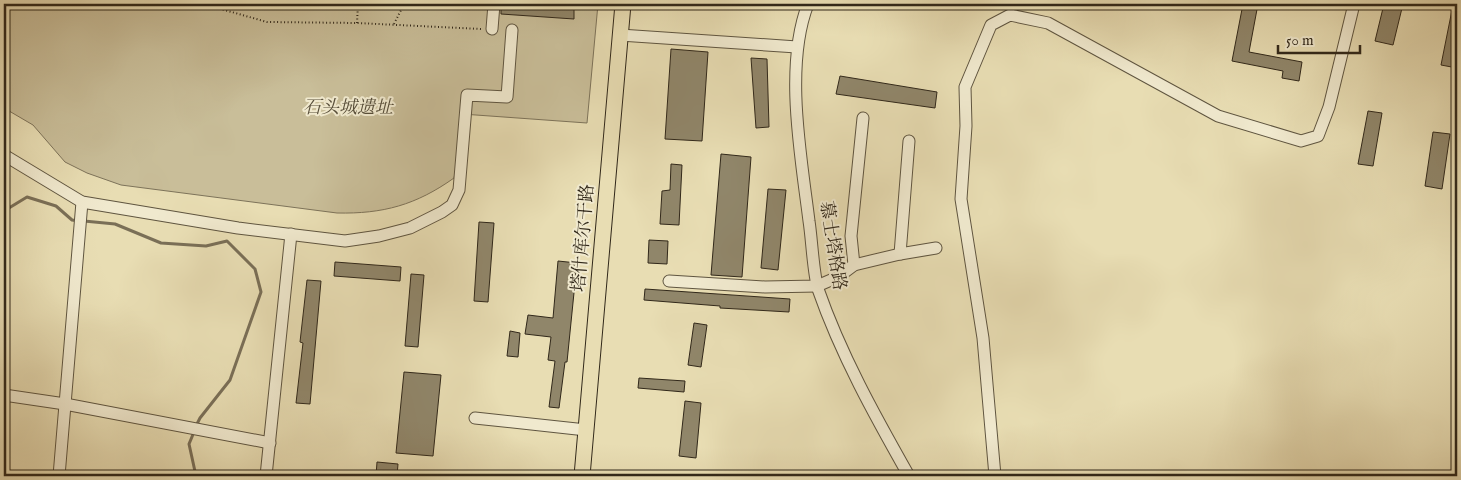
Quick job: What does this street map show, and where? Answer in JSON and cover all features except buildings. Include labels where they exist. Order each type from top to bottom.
[{"type":"main road","name":"塔什库尔干路","points":[[582,476],[623,4]]},
{"type":"street","points":[[492,29],[494,4]]},
{"type":"street","name":"慕士塔格路","points":[[808,4],[797,47],[795,75],[800,142],[818,286],[840,344],[867,400],[908,476]]},
{"type":"street","points":[[995,476],[983,338],[961,199],[966,126],[965,86],[990,25],[1010,15],[1048,23],[1218,116],[1301,141],[1318,136],[1329,107],[1354,4]]},
{"type":"street","points":[[4,155],[82,202],[238,228],[346,241],[379,236],[410,228],[452,205],[459,190],[467,95],[507,97],[512,30]]},
{"type":"street","points":[[620,35],[797,47]]},
{"type":"street","points":[[854,265],[851,236],[863,118]]},
{"type":"street","points":[[900,254],[909,141]]},
{"type":"street","points":[[58,476],[82,202]]},
{"type":"street","points":[[266,476],[291,234]]},
{"type":"street","points":[[669,281],[765,287],[818,286],[838,277],[854,265],[936,248]]},
{"type":"street","points":[[4,395],[64,404],[270,444]]},
{"type":"street","points":[[475,418],[586,430]]},
{"type":"path","points":[[220,4],[221,9],[267,22],[357,23],[492,29]]},
{"type":"path","points":[[357,23],[358,4]]},
{"type":"path","points":[[393,25],[404,4]]},
{"type":"green space","name":"石头城遗址","points":[[4,4],[598,4],[587,123],[462,114],[459,152],[454,178],[412,201],[369,212],[337,213],[121,185],[87,173],[65,162],[33,125],[4,108]]},
{"type":"waterway","points":[[4,211],[27,197],[56,206],[72,220],[78,221]]},
{"type":"waterway","points":[[84,221],[115,224],[161,243],[206,246],[227,241],[255,269],[261,292],[230,380],[200,418],[196,426]]},
{"type":"waterway","points":[[194,432],[189,444],[196,476]]}]
